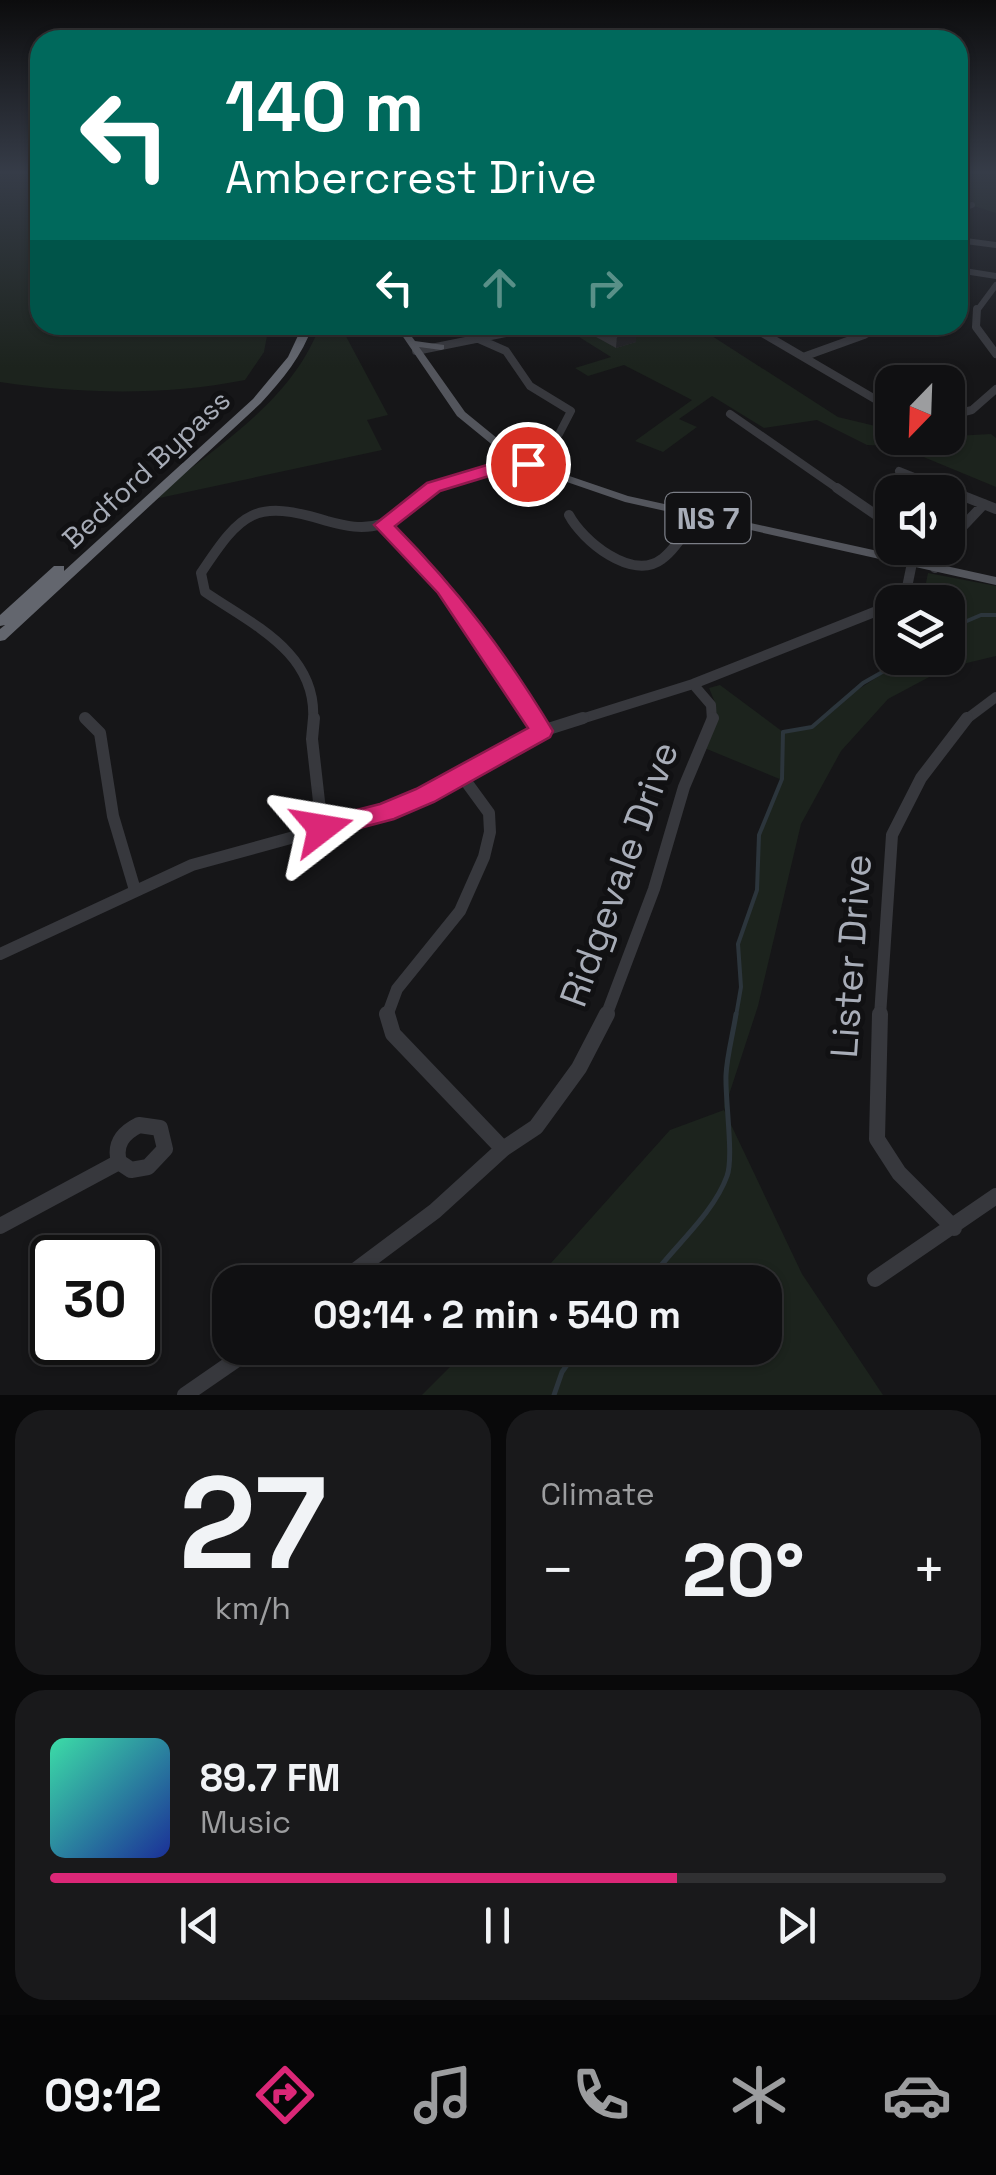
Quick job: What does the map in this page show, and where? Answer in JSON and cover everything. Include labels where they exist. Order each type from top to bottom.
[{"type":"highway","name":"Bedford Bypass","points":[[0,622],[254,391],[288,351],[294,335]]},
{"type":"highway","name":"Bedford Bypass","points":[[0,637],[257,401],[292,361],[304,335]]},
{"type":"main road","name":"NS 7","points":[[405,335],[461,414],[519,459],[577,484],[697,516],[875,555]]},
{"type":"main road","points":[[413,347],[441,347]]},
{"type":"main road","points":[[424,363],[441,347]]},
{"type":"main road","name":"NS 7","points":[[922,565],[996,581]]},
{"type":"street","points":[[968,241],[996,245]]},
{"type":"street","points":[[968,272],[996,276]]},
{"type":"street","points":[[996,284],[972,319],[976,332],[996,354]]},
{"type":"street","points":[[322,828],[312,739],[315,700],[303,668],[287,648],[205,592],[202,573],[252,512],[268,507],[348,527],[383,525],[433,487],[519,459],[542,448],[565,428],[571,411],[530,386],[506,351],[473,335]]},
{"type":"street","points":[[441,347],[506,335]]},
{"type":"street","points":[[766,335],[875,399]]},
{"type":"street","points":[[802,356],[861,335]]},
{"type":"street","points":[[965,412],[996,389]]},
{"type":"street","points":[[730,414],[875,514]]},
{"type":"street","points":[[497,468],[519,459]]},
{"type":"street","points":[[899,471],[996,509]]},
{"type":"street","points":[[965,523],[984,504]]},
{"type":"street","points":[[569,516],[572,526],[635,565],[663,560],[697,516]]},
{"type":"street","points":[[383,525],[446,588],[542,731]]},
{"type":"street","name":"Ridgevale Drive","points":[[0,954],[192,864],[386,812],[462,776],[542,731],[693,684],[875,612]]},
{"type":"street","name":"Ridgevale Drive","points":[[363,1265],[435,1212],[503,1149],[536,1127],[579,1068],[613,1003],[654,889],[684,788],[713,719],[710,705],[693,684]]},
{"type":"street","name":"Lister Drive","points":[[954,1228],[899,1172],[878,1140],[875,1107],[887,874],[890,839],[938,754],[974,711],[996,697]]},
{"type":"street","points":[[85,718],[100,733],[113,816],[134,890]]},
{"type":"street","points":[[462,776],[488,813],[490,832],[484,858],[460,911],[404,976],[388,1015],[393,1034],[503,1149]]},
{"type":"street","points":[[0,1226],[120,1162]]},
{"type":"street","points":[[875,1279],[996,1196]]},
{"type":"street","points":[[186,1395],[229,1365]]},
{"type":"shaded area","points":[[0,237],[30,237],[30,335],[267,335],[264,352],[245,380],[184,389],[122,392],[0,382]]},
{"type":"shaded area","points":[[315,335],[345,335],[388,415],[367,420],[382,450],[150,500],[248,423],[290,378]]},
{"type":"shaded area","points":[[576,335],[711,335],[838,417],[875,426],[875,445],[817,420],[764,428],[712,396],[679,419],[697,427],[663,452],[635,441],[692,400],[624,365],[588,376],[575,368],[611,357]]},
{"type":"shaded area","points":[[991,434],[996,438],[996,487],[919,455],[965,455],[965,435]]},
{"type":"shaded area","points":[[928,573],[996,586],[996,656],[965,663],[965,585],[926,585]]},
{"type":"shaded area","points":[[881,675],[933,675],[888,699],[841,751],[801,824],[758,1006],[724,1110],[726,1072],[741,987],[738,944],[757,890],[759,835],[782,780],[702,747],[716,705],[709,688],[720,685],[783,732],[812,727],[834,705]]},
{"type":"shaded area","points":[[724,1110],[802,1274],[883,1395],[422,1395],[452,1365],[782,1365],[782,1265],[549,1265],[670,1130]]},
{"type":"waterway","points":[[965,622],[981,615],[996,615]]},
{"type":"waterway","points":[[736,1016],[741,987],[738,944],[757,890],[759,835],[782,779],[783,732],[812,727],[877,675]]},
{"type":"waterway","points":[[661,1265],[702,1218],[727,1176],[730,1156],[726,1075],[736,1014]]},
{"type":"waterway","points":[[554,1395],[567,1365]]},
{"type":"route","points":[[322,828],[386,812],[425,796],[542,731],[446,588],[383,525],[433,487],[497,468],[528,464]]}]
